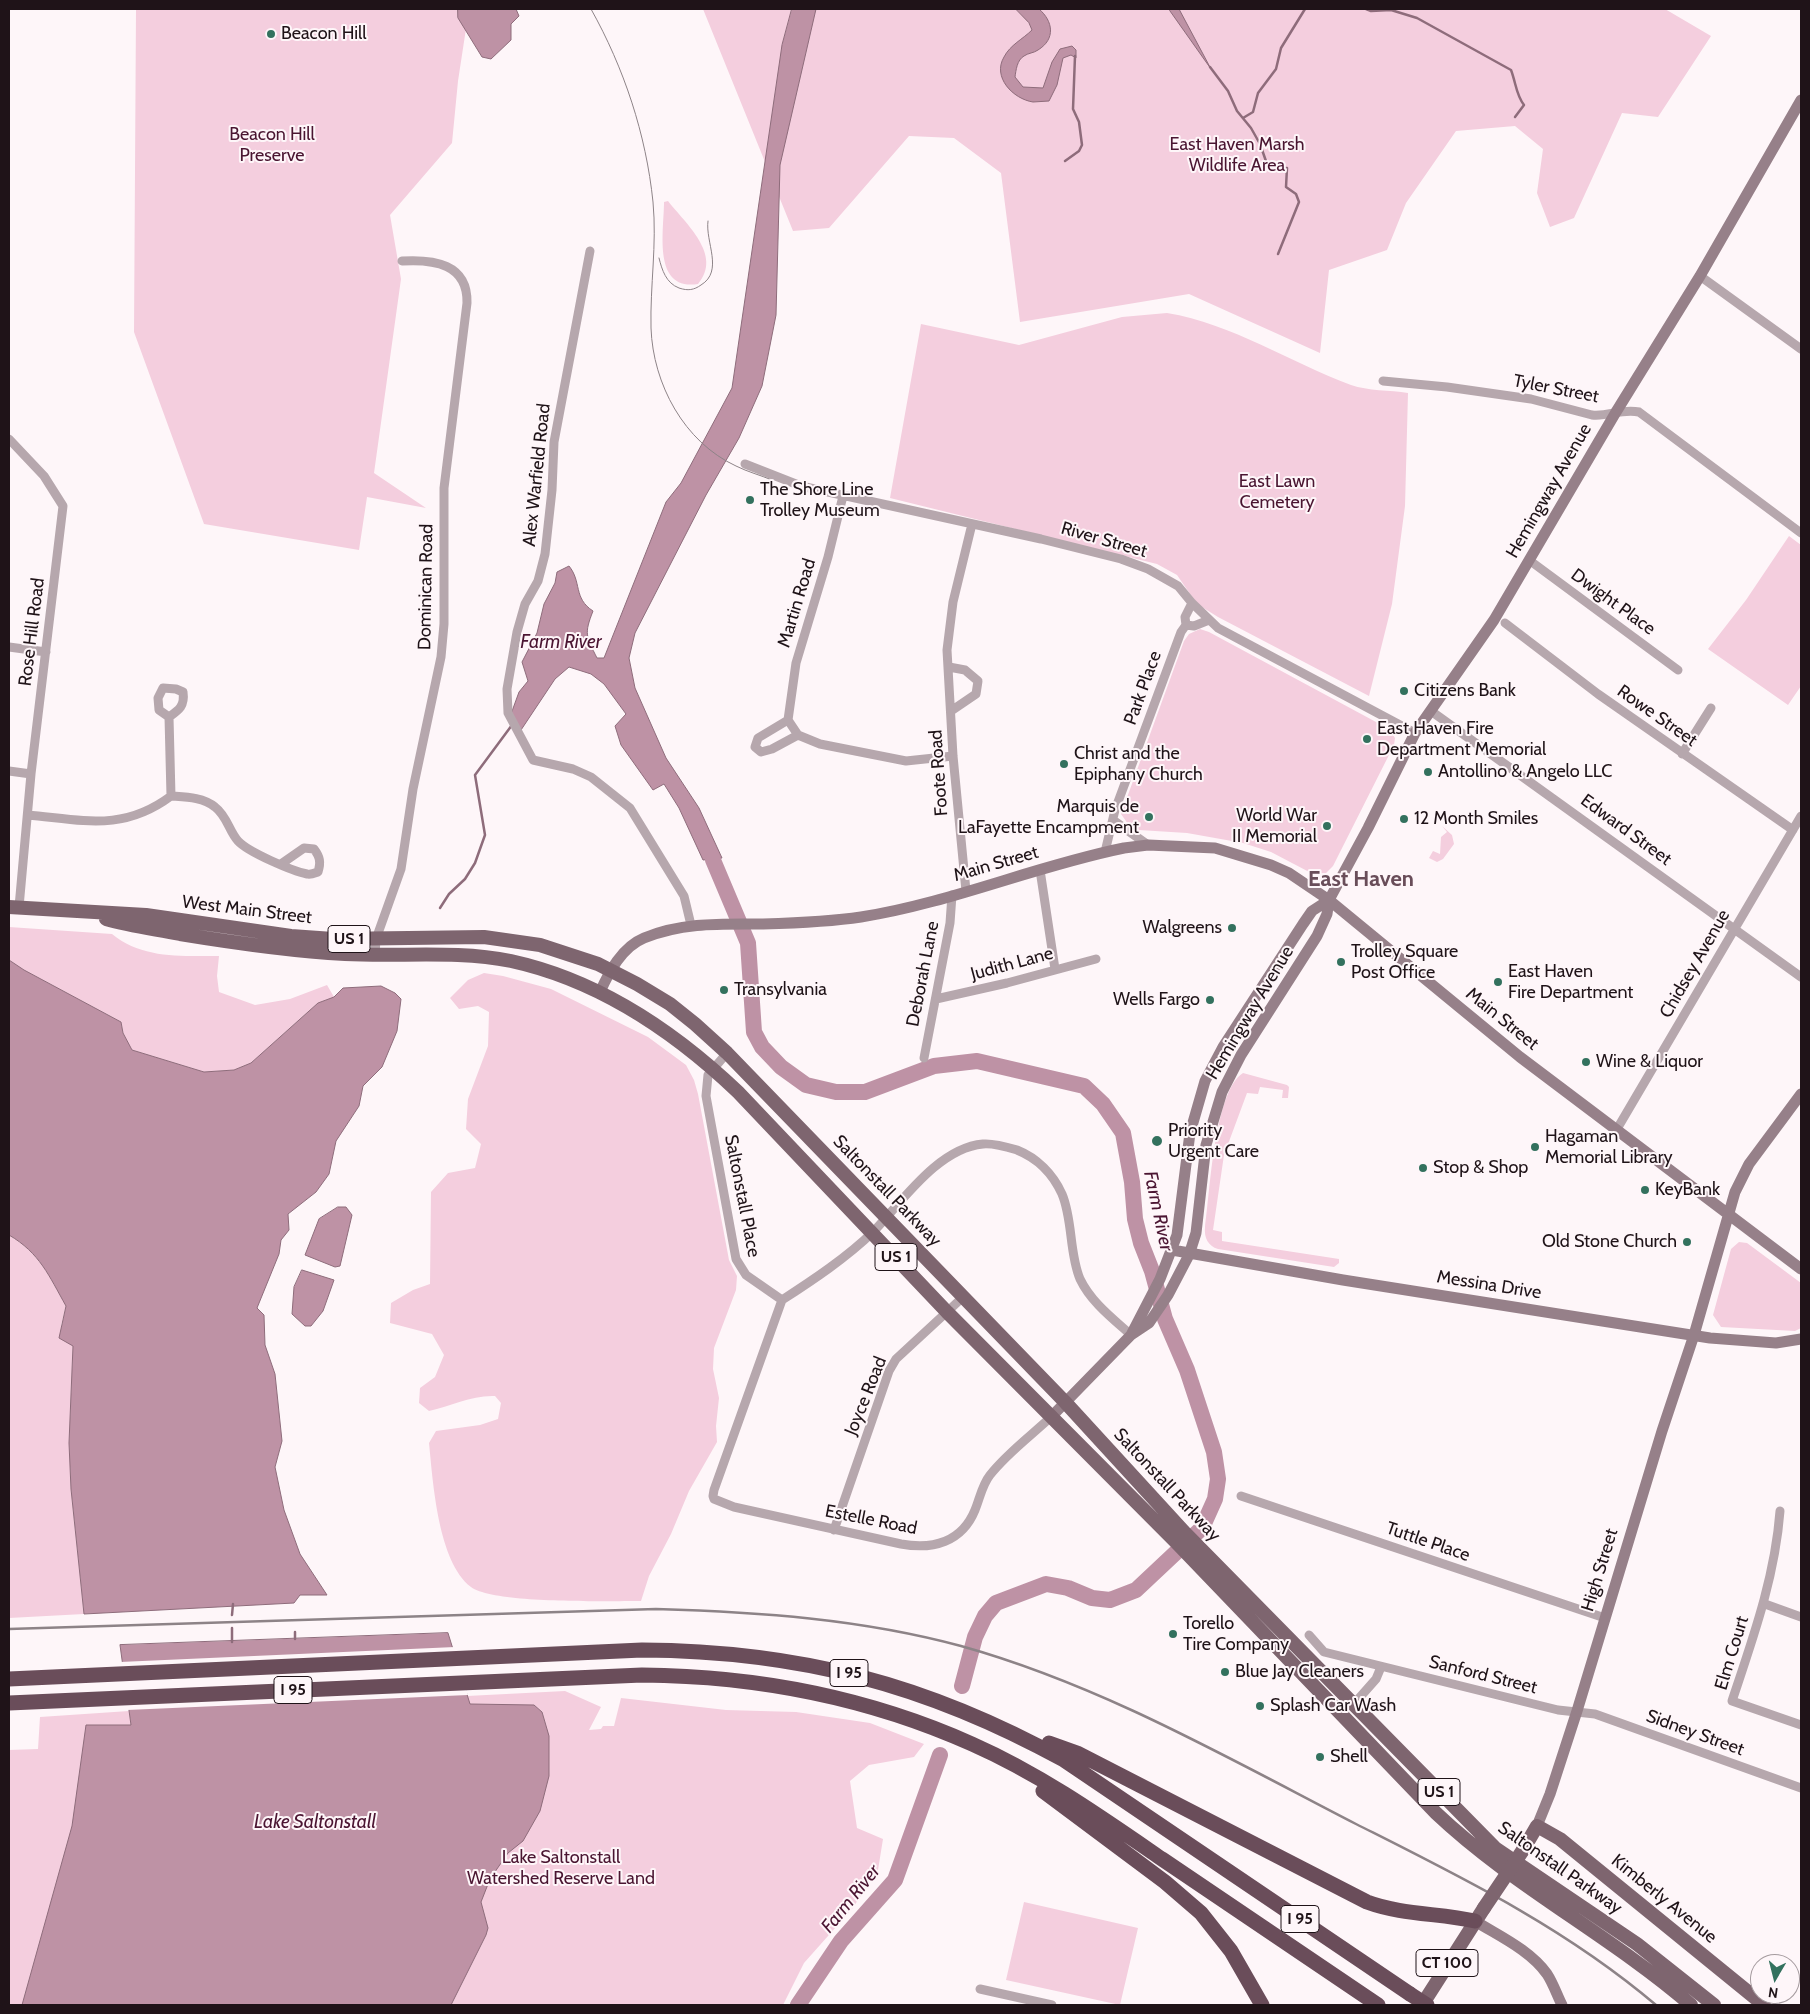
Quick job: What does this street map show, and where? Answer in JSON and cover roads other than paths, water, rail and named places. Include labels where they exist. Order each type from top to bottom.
[{"type":"highway","name":"I 95","points":[[9,1679],[642,1650],[744,1655],[812,1664],[911,1690],[974,1714],[1035,1744],[1093,1778],[1427,2005]]},
{"type":"highway","name":"I 95","points":[[9,1703],[642,1675],[745,1681],[812,1692],[910,1719],[973,1744],[1063,1792],[1378,2005]]},
{"type":"highway","points":[[974,1714],[1077,1753],[1367,1902],[1401,1912],[1448,1916],[1475,1922]]},
{"type":"highway","points":[[973,1744],[1073,1812],[1201,1913],[1231,1951],[1262,2005]]},
{"type":"main road","name":"Hemingway Avenue","points":[[1052,1416],[1131,1335],[1145,1326],[1155,1316],[1168,1295],[1189,1254],[1199,1219],[1210,1130],[1222,1092],[1241,1055],[1317,936],[1327,914],[1329,900],[1415,734],[1479,643],[1616,412],[1700,276],[1801,100]]},
{"type":"main road","name":"Main Street","points":[[600,992],[610,969],[627,950],[641,939],[665,930],[691,924],[813,922],[859,917],[911,907],[1105,852],[1148,845],[1215,848],[1271,865],[1290,873],[1329,900],[1520,1057],[1617,1128],[1801,1269]]},
{"type":"main road","name":"Hemingway Avenue","points":[[1131,1335],[1160,1279],[1180,1224],[1193,1118],[1205,1081],[1223,1047],[1303,924],[1312,911],[1329,900]]},
{"type":"main road","name":"West Main Street","points":[[14,907],[84,913],[146,915],[291,936],[376,939],[484,937],[514,940],[567,952],[610,969]]},
{"type":"main road","name":"West Main Street","points":[[84,913],[119,923],[226,942],[294,950],[375,955],[459,954],[511,961],[577,981],[600,992]]},
{"type":"main road","name":"Saltonstall Parkway","points":[[610,969],[670,1004],[695,1024],[726,1053],[886,1216],[962,1298],[1065,1402],[1185,1543],[1429,1806],[1468,1843],[1631,1956],[1691,2005]]},
{"type":"main road","name":"Saltonstall Parkway","points":[[600,992],[680,1042],[713,1068],[947,1312],[1052,1416],[1353,1705],[1495,1848],[1637,1944],[1714,2005]]},
{"type":"main road","points":[[680,1042],[695,1024]]},
{"type":"main road","points":[[1223,1047],[1241,1055]]},
{"type":"main road","name":"High Street","points":[[1475,1922],[1523,1850],[1537,1826],[1550,1794],[1662,1431],[1694,1335],[1730,1215],[1735,1192],[1750,1164],[1801,1094]]},
{"type":"main road","name":"Messina Drive","points":[[1172,1250],[1694,1335],[1776,1343],[1801,1340]]},
{"type":"main road","name":"Kimberly Avenue","points":[[1537,1826],[1560,1839],[1764,2005]]},
{"type":"main road","points":[[1475,1922],[1517,1947],[1540,1965],[1550,1980],[1562,2005]]},
{"type":"main road","name":"CT 100","points":[[1422,2005],[1475,1922]]},
{"type":"street","name":"Alex Warfield Road","points":[[590,251],[554,442],[551,508],[545,554],[538,582],[525,604],[516,632],[506,699],[508,713],[533,760],[573,769],[591,777],[630,808],[638,818],[684,896],[691,924]]},
{"type":"street","name":"Dominican Road","points":[[375,955],[376,939],[401,869],[414,789],[441,657],[444,624],[444,488],[467,303],[464,282],[452,269],[436,263],[402,261]]},
{"type":"street","points":[[1700,276],[1801,349]]},
{"type":"street","name":"Tyler Street","points":[[1383,380],[1531,399],[1592,415],[1600,416],[1629,409],[1639,412],[1801,533]]},
{"type":"street","name":"Rose Hill Road","points":[[9,439],[44,476],[63,506],[28,815],[14,907]]},
{"type":"street","name":"River Street","points":[[745,464],[789,482],[843,496],[1095,552],[1148,569],[1178,586],[1208,620],[1415,734]]},
{"type":"street","name":"Martin Road","points":[[788,720],[796,664],[828,556],[843,496]]},
{"type":"street","name":"Foote Road","points":[[966,891],[953,756],[947,650],[954,602],[972,524]]},
{"type":"street","name":"Dwight Place","points":[[1529,560],[1678,670]]},
{"type":"street","name":"Park Place","points":[[1105,852],[1113,820],[1160,687],[1186,625],[1185,617],[1192,603]]},
{"type":"street","points":[[1186,625],[1194,626],[1208,620]]},
{"type":"street","name":"Rowe Street","points":[[1505,623],[1598,694],[1793,830]]},
{"type":"street","points":[[9,647],[46,652]]},
{"type":"street","name":"Foote Road","points":[[949,667],[965,670],[978,681],[976,694],[951,712]]},
{"type":"street","points":[[1682,754],[1711,708]]},
{"type":"street","name":"Edward Street","points":[[1431,711],[1801,977]]},
{"type":"street","points":[[169,718],[171,796]]},
{"type":"street","points":[[798,734],[772,749],[761,752],[755,747],[758,738],[788,720],[798,734],[820,744],[884,758],[906,761],[953,756]]},
{"type":"street","points":[[9,771],[32,774]]},
{"type":"street","points":[[28,815],[103,822],[135,817],[153,809],[171,796],[198,799],[215,806],[230,824],[237,841],[247,849],[281,864]]},
{"type":"street","name":"Chidsey Avenue","points":[[1617,1128],[1801,816]]},
{"type":"street","points":[[1113,820],[1148,845]]},
{"type":"street","points":[[1040,870],[1055,969]]},
{"type":"street","name":"Deborah Lane","points":[[924,1058],[950,923],[952,895]]},
{"type":"street","name":"Judith Lane","points":[[936,998],[1007,983],[1096,959]]},
{"type":"street","name":"Saltonstall Place","points":[[726,1053],[713,1068],[707,1080],[706,1096],[736,1259],[746,1275],[782,1300]]},
{"type":"street","points":[[782,1300],[830,1267],[872,1232],[943,1160],[965,1149],[984,1144],[1007,1147],[1025,1153],[1045,1168],[1057,1184],[1064,1199],[1080,1278],[1097,1304],[1131,1335]]},
{"type":"street","name":"Joyce Road","points":[[834,1530],[896,1359],[962,1298]]},
{"type":"street","name":"Estelle Road","points":[[782,1300],[714,1490],[714,1499],[734,1507],[834,1530],[919,1547],[935,1546],[949,1540],[962,1530],[970,1520],[989,1475],[1052,1416]]},
{"type":"street","name":"Tuttle Place","points":[[1241,1496],[1605,1618]]},
{"type":"street","name":"Elm Court","points":[[1780,1510],[1778,1544],[1764,1604],[1732,1701],[1801,1725]]},
{"type":"street","name":"Elm Court","points":[[1764,1604],[1801,1617]]},
{"type":"street","name":"Sanford Street","points":[[1309,1635],[1324,1652],[1558,1710],[1577,1711]]},
{"type":"street","points":[[1353,1705],[1376,1678],[1381,1667]]},
{"type":"street","name":"Sidney Street","points":[[1577,1711],[1595,1714],[1801,1788]]},
{"type":"street","points":[[980,1990],[1052,2005]]},
{"type":"water","points":[[458,9],[516,9],[519,16],[511,24],[511,40],[491,59],[482,57],[458,18]]},
{"type":"water","name":"Farm River","points":[[792,9],[816,9],[780,165],[776,315],[762,386],[739,438],[706,495],[635,633],[629,658],[635,688],[666,758],[699,808],[722,858],[703,860],[679,808],[664,784],[653,790],[621,745],[615,726],[626,714],[604,684],[591,674],[569,667],[555,679],[521,730],[511,714],[519,692],[528,681],[522,662],[537,633],[544,604],[555,583],[557,572],[569,566],[583,601],[593,611],[587,630],[589,640],[597,658],[604,658],[666,502],[681,483],[732,388],[782,45]]},
{"type":"water","points":[[1016,9],[1039,9],[1050,24],[1050,35],[1044,46],[1027,54],[1018,63],[1015,77],[1023,87],[1043,88],[1052,62],[1060,49],[1072,46],[1076,50],[1076,58],[1071,55],[1063,58],[1057,85],[1049,101],[1033,102],[1018,97],[1006,86],[1003,79],[1001,65],[1004,57],[1013,46],[1032,30],[1029,23]]},
{"type":"water","points":[[1169,9],[1179,9],[1211,69],[1170,11]]},
{"type":"water","points":[[9,960],[121,1022],[123,1033],[132,1050],[204,1072],[234,1070],[251,1063],[318,1003],[334,997],[343,988],[381,986],[395,993],[401,999],[397,1031],[382,1067],[363,1086],[359,1106],[336,1141],[329,1174],[316,1192],[288,1214],[289,1230],[281,1240],[279,1254],[257,1308],[264,1315],[265,1345],[275,1374],[282,1441],[275,1467],[284,1510],[300,1554],[327,1595],[300,1595],[294,1603],[84,1614],[71,1489],[69,1443],[73,1346],[59,1338],[66,1306],[49,1275],[36,1257],[29,1249],[9,1235]]},
{"type":"water","points":[[338,1207],[346,1207],[352,1215],[340,1266],[335,1267],[305,1255],[319,1219]]},
{"type":"water","points":[[302,1270],[334,1280],[323,1311],[311,1326],[305,1326],[292,1314],[294,1287]]},
{"type":"water","name":"Lake Saltonstall","points":[[448,1633],[470,1704],[534,1705],[542,1712],[549,1736],[549,1776],[540,1811],[523,1841],[508,1853],[490,1879],[481,1902],[488,1928],[486,1935],[451,2005],[22,2005],[72,1826],[86,1725],[131,1725],[120,1645]]},
{"type":"waterway","points":[[1243,118],[1253,112],[1258,93],[1276,69],[1281,48],[1305,9]]},
{"type":"waterway","points":[[1366,9],[1371,11],[1391,10],[1417,18],[1511,70],[1524,105],[1515,117]]},
{"type":"waterway","points":[[1065,161],[1079,151],[1082,145],[1079,122],[1073,109],[1075,56]]},
{"type":"waterway","points":[[1210,67],[1228,91],[1237,111],[1251,128],[1260,144],[1267,164],[1272,168],[1287,168],[1286,187],[1296,194],[1299,202],[1278,254]]},
{"type":"waterway","name":"Farm River","points":[[440,908],[449,894],[465,879],[475,863],[485,835],[475,775],[512,725]]},
{"type":"waterway","name":"Farm River","points":[[713,860],[748,943],[754,1032],[762,1047],[781,1067],[806,1085],[836,1092],[865,1092],[934,1066],[977,1061],[1084,1086],[1103,1104],[1123,1133],[1132,1182],[1135,1219],[1141,1243],[1152,1271],[1165,1319],[1187,1370],[1214,1452],[1218,1479],[1215,1499],[1202,1528],[1136,1590],[1110,1600],[1092,1598],[1068,1588],[1046,1584],[996,1603],[985,1616],[975,1637],[962,1686]]},
{"type":"waterway","points":[[232,1615],[233,1604]]},
{"type":"waterway","points":[[232,1628],[232,1642]]},
{"type":"waterway","points":[[295,1632],[295,1639]]},
{"type":"waterway","name":"Farm River","points":[[798,2005],[841,1941],[895,1880],[940,1755]]},
{"type":"tram line","points":[[591,9],[614,54],[632,102],[645,151],[654,218],[651,328],[653,349],[665,390],[687,427],[701,442],[736,466],[772,480]]},
{"type":"tram line","points":[[659,258],[665,276],[675,286],[688,290],[701,285],[708,279],[713,264],[708,221]]},
{"type":"railway","points":[[9,1629],[656,1609],[810,1618],[886,1629],[923,1637],[1013,1662],[1064,1681],[1114,1702],[1212,1749],[1474,1884],[1585,1951],[1656,2005]]},
{"type":"place","name":"Beacon Hill","points":[[271,34]]},
{"type":"place","name":"The Shore Line Trolley Museum","points":[[750,500]]},
{"type":"place","name":"Citizens Bank","points":[[1404,691]]},
{"type":"place","name":"East Haven Fire Department Memorial","points":[[1367,739]]},
{"type":"place","name":"Christ and the Epiphany Church","points":[[1064,764]]},
{"type":"place","name":"Antollino & Angelo LLC","points":[[1428,772]]},
{"type":"place","name":"Marquis de LaFayette Encampment","points":[[1149,817]]},
{"type":"place","name":"12 Month Smiles","points":[[1404,819]]},
{"type":"place","name":"World War II Memorial","points":[[1327,826]]},
{"type":"place","name":"Walgreens","points":[[1232,928]]},
{"type":"place","name":"Trolley Square Post Office","points":[[1341,962]]},
{"type":"place","name":"East Haven Fire Department","points":[[1498,982]]},
{"type":"place","name":"Transylvania","points":[[724,990]]},
{"type":"place","name":"Wells Fargo","points":[[1210,1000]]},
{"type":"place","name":"Wine & Liquor","points":[[1586,1062]]},
{"type":"place","name":"Priority Urgent Care","points":[[1157,1141]]},
{"type":"place","name":"Hagaman Memorial Library","points":[[1535,1147]]},
{"type":"place","name":"Stop & Shop","points":[[1423,1168]]},
{"type":"place","name":"KeyBank","points":[[1645,1190]]},
{"type":"place","name":"Old Stone Church","points":[[1687,1242]]},
{"type":"place","name":"Torello Tire Company","points":[[1173,1634]]},
{"type":"place","name":"Blue Jay Cleaners","points":[[1225,1672]]},
{"type":"place","name":"Splash Car Wash","points":[[1260,1706]]},
{"type":"place","name":"Shell","points":[[1320,1757]]},
{"type":"district","name":"East Haven","points":[[1361,880]]},
{"type":"park label","name":"Beacon Hill Preserve","points":[[272,145]]},
{"type":"park label","name":"East Haven Marsh Wildlife Area","points":[[1237,155]]},
{"type":"park label","name":"East Lawn Cemetery","points":[[1277,492]]},
{"type":"park label","name":"Lake Saltonstall Watershed Reserve Land","points":[[561,1868]]}]
